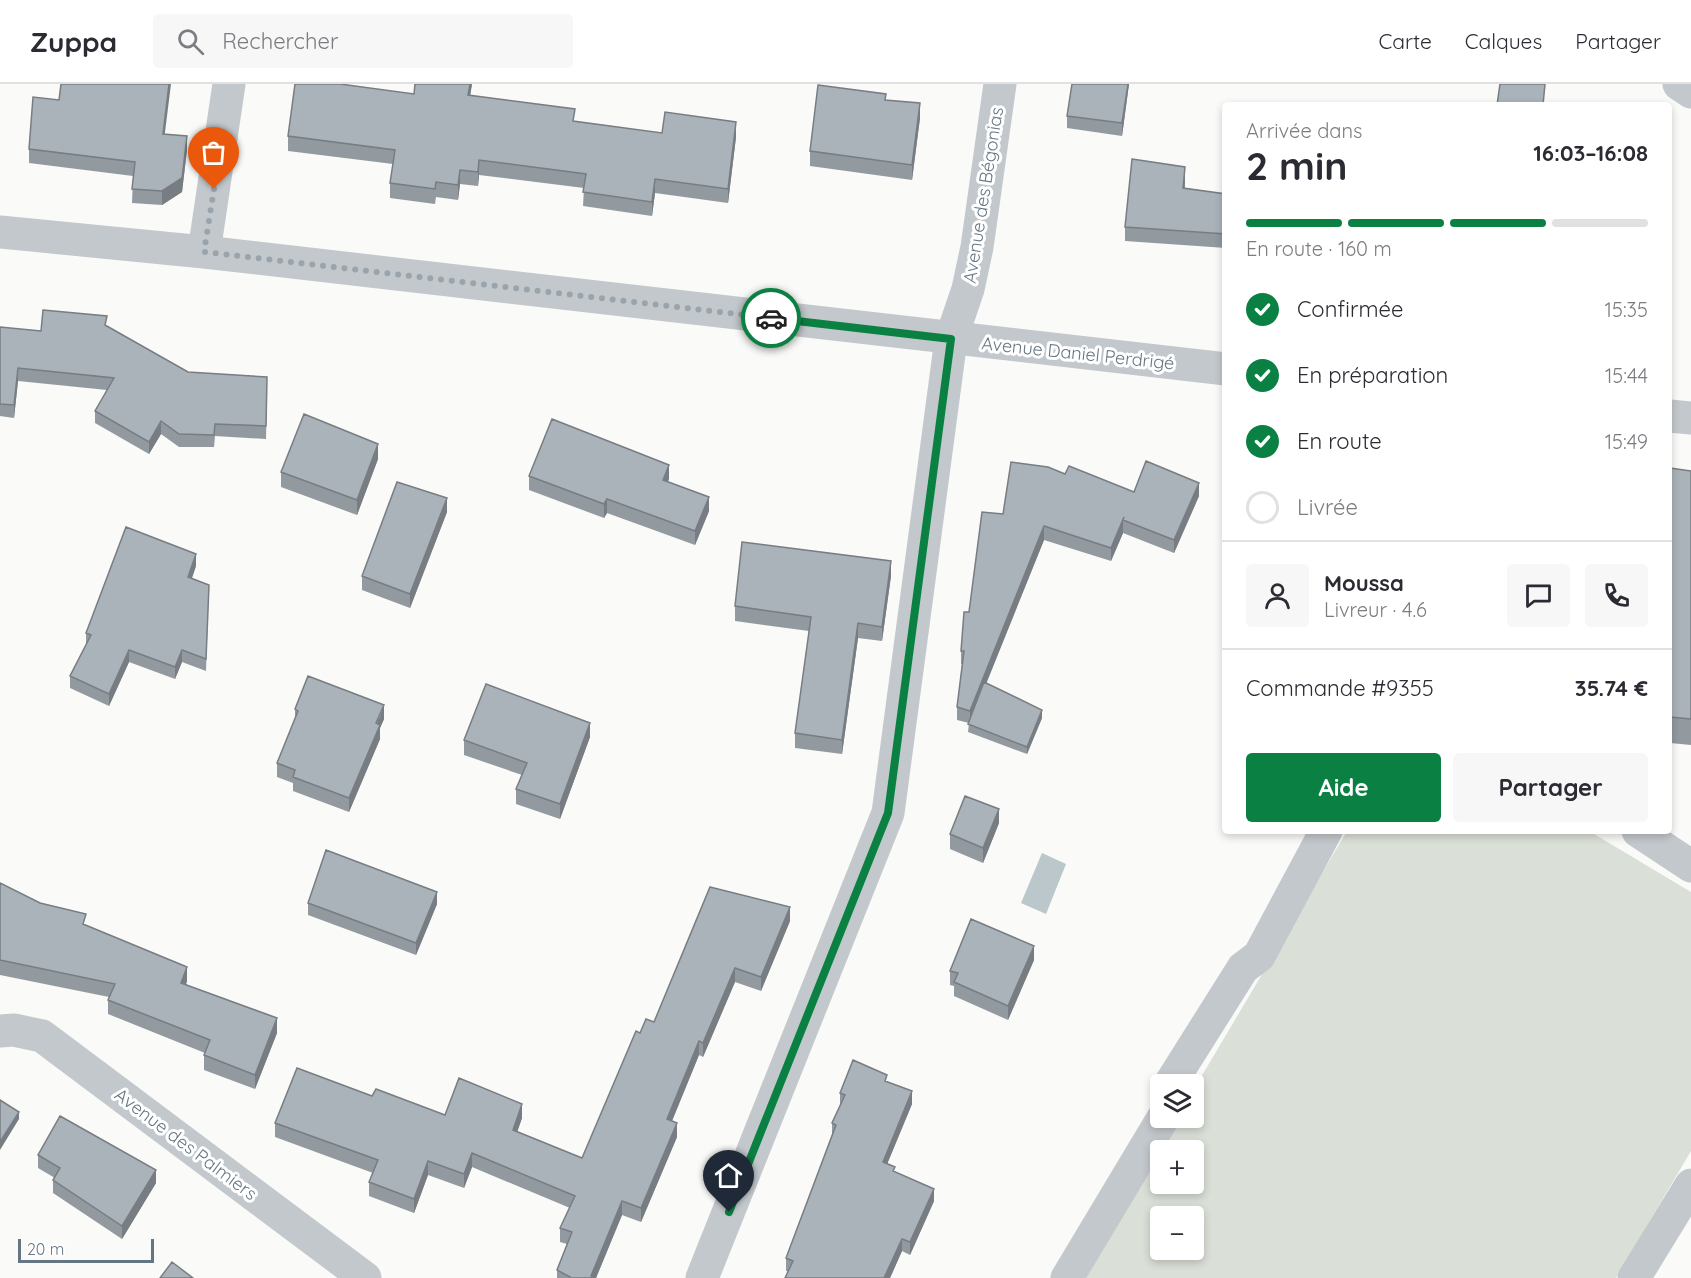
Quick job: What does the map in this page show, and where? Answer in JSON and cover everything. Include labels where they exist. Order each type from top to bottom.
[{"type":"street","points":[[204,252],[229,84]]},
{"type":"street","name":"Avenue des Bégonias","points":[[951,339],[968,289],[977,247],[1000,84]]},
{"type":"street","points":[[1680,84],[1691,92]]},
{"type":"street","name":"Avenue Daniel Perdrigé","points":[[0,231],[204,252],[1222,369]]},
{"type":"street","points":[[702,1278],[888,813],[951,339]]},
{"type":"street","points":[[1672,416],[1691,418]]},
{"type":"street","points":[[1176,1074],[1243,968],[1259,956],[1324,834]]},
{"type":"street","points":[[1643,834],[1691,866]]},
{"type":"street","name":"Avenue des Palmiers","points":[[0,1031],[14,1030],[42,1036],[365,1278]]},
{"type":"street","points":[[1067,1278],[1157,1128]]},
{"type":"street","points":[[1634,1278],[1691,1185]]},
{"type":"shaded area","points":[[1345,834],[1594,834],[1691,892],[1691,1151],[1616,1278],[1081,1278],[1150,1163],[1150,1194],[1204,1194],[1204,1140],[1164,1140],[1171,1128],[1204,1128],[1203,1074]]},
{"type":"shaded area","points":[[1042,853],[1066,864],[1046,914],[1021,903]]},
{"type":"building","points":[[61,84],[169,84],[163,134],[187,136],[182,178],[162,191],[132,189],[135,162],[29,149],[33,97],[59,100]]},
{"type":"building","points":[[295,84],[340,84],[414,94],[415,84],[470,84],[468,95],[575,109],[573,121],[662,133],[665,112],[736,122],[728,189],[655,179],[652,202],[583,192],[586,174],[479,160],[478,172],[460,170],[458,185],[436,182],[435,189],[390,183],[395,150],[288,136]]},
{"type":"building","points":[[1072,84],[1128,84],[1122,123],[1067,116]]},
{"type":"building","points":[[1500,84],[1545,84],[1543,102],[1497,102]]},
{"type":"building","points":[[818,85],[886,94],[885,100],[920,103],[912,165],[810,151]]},
{"type":"building","points":[[1132,159],[1185,167],[1183,188],[1222,193],[1222,234],[1125,227]]},
{"type":"building","points":[[43,310],[107,316],[105,325],[188,372],[267,377],[266,426],[215,424],[214,435],[179,434],[161,421],[149,442],[95,411],[114,378],[18,368],[14,405],[0,404],[0,327],[41,331]]},
{"type":"building","points":[[304,414],[378,444],[357,500],[281,472]]},
{"type":"building","points":[[552,419],[669,465],[663,480],[709,497],[695,531],[607,499],[604,504],[529,476]]},
{"type":"building","points":[[1146,461],[1199,483],[1174,540],[1123,520],[1124,517],[1111,548],[1044,526],[970,711],[957,707],[964,651],[961,651],[964,612],[969,612],[982,512],[1003,514],[1011,462],[1048,467],[1065,474],[1069,466],[1134,492]]},
{"type":"building","points":[[1672,468],[1691,471],[1691,719],[1672,717]]},
{"type":"building","points":[[397,482],[447,498],[410,594],[362,576]]},
{"type":"building","points":[[126,527],[196,554],[188,577],[209,585],[206,659],[182,650],[175,667],[129,650],[109,694],[70,676],[91,635],[86,633]]},
{"type":"building","points":[[742,542],[891,561],[882,627],[858,623],[842,740],[795,733],[811,617],[735,606]]},
{"type":"building","points":[[308,676],[384,705],[376,723],[380,725],[349,798],[293,777],[295,770],[277,763],[298,711],[295,709]]},
{"type":"building","points":[[984,682],[1042,710],[1027,747],[968,724]]},
{"type":"building","points":[[486,684],[590,723],[560,804],[516,789],[527,763],[464,740]]},
{"type":"building","points":[[965,796],[999,809],[983,848],[950,834]]},
{"type":"building","points":[[326,850],[437,892],[416,943],[308,903]]},
{"type":"building","points":[[0,883],[40,903],[86,914],[83,924],[187,967],[181,983],[277,1018],[255,1075],[204,1055],[210,1040],[108,1000],[115,984],[0,960]]},
{"type":"building","points":[[710,887],[790,907],[761,977],[735,968],[703,1043],[699,1041],[667,1119],[677,1123],[641,1208],[622,1201],[591,1276],[596,1278],[570,1278],[557,1270],[572,1232],[560,1228],[575,1196],[472,1153],[464,1174],[428,1161],[414,1199],[369,1182],[378,1160],[275,1123],[297,1068],[372,1096],[376,1089],[445,1115],[459,1078],[522,1104],[513,1130],[582,1158],[636,1031],[640,1033],[646,1019],[654,1022]]},
{"type":"building","points":[[971,919],[1034,946],[1008,1006],[954,982],[958,973],[950,971]]},
{"type":"building","points":[[853,1060],[887,1075],[885,1081],[912,1091],[883,1162],[895,1167],[893,1171],[934,1189],[910,1242],[902,1239],[884,1278],[785,1278],[793,1261],[786,1258],[836,1125],[832,1123],[845,1095],[840,1093]]},
{"type":"building","points":[[0,1100],[19,1112],[0,1142]]},
{"type":"building","points":[[60,1116],[156,1170],[122,1226],[53,1180],[60,1168],[38,1155]]},
{"type":"building","points":[[172,1262],[193,1278],[160,1278]]},
{"type":"way so far","points":[[214,189],[204,252],[771,318]]},
{"type":"route","points":[[729,1212],[888,813],[951,339],[771,318]]}]
